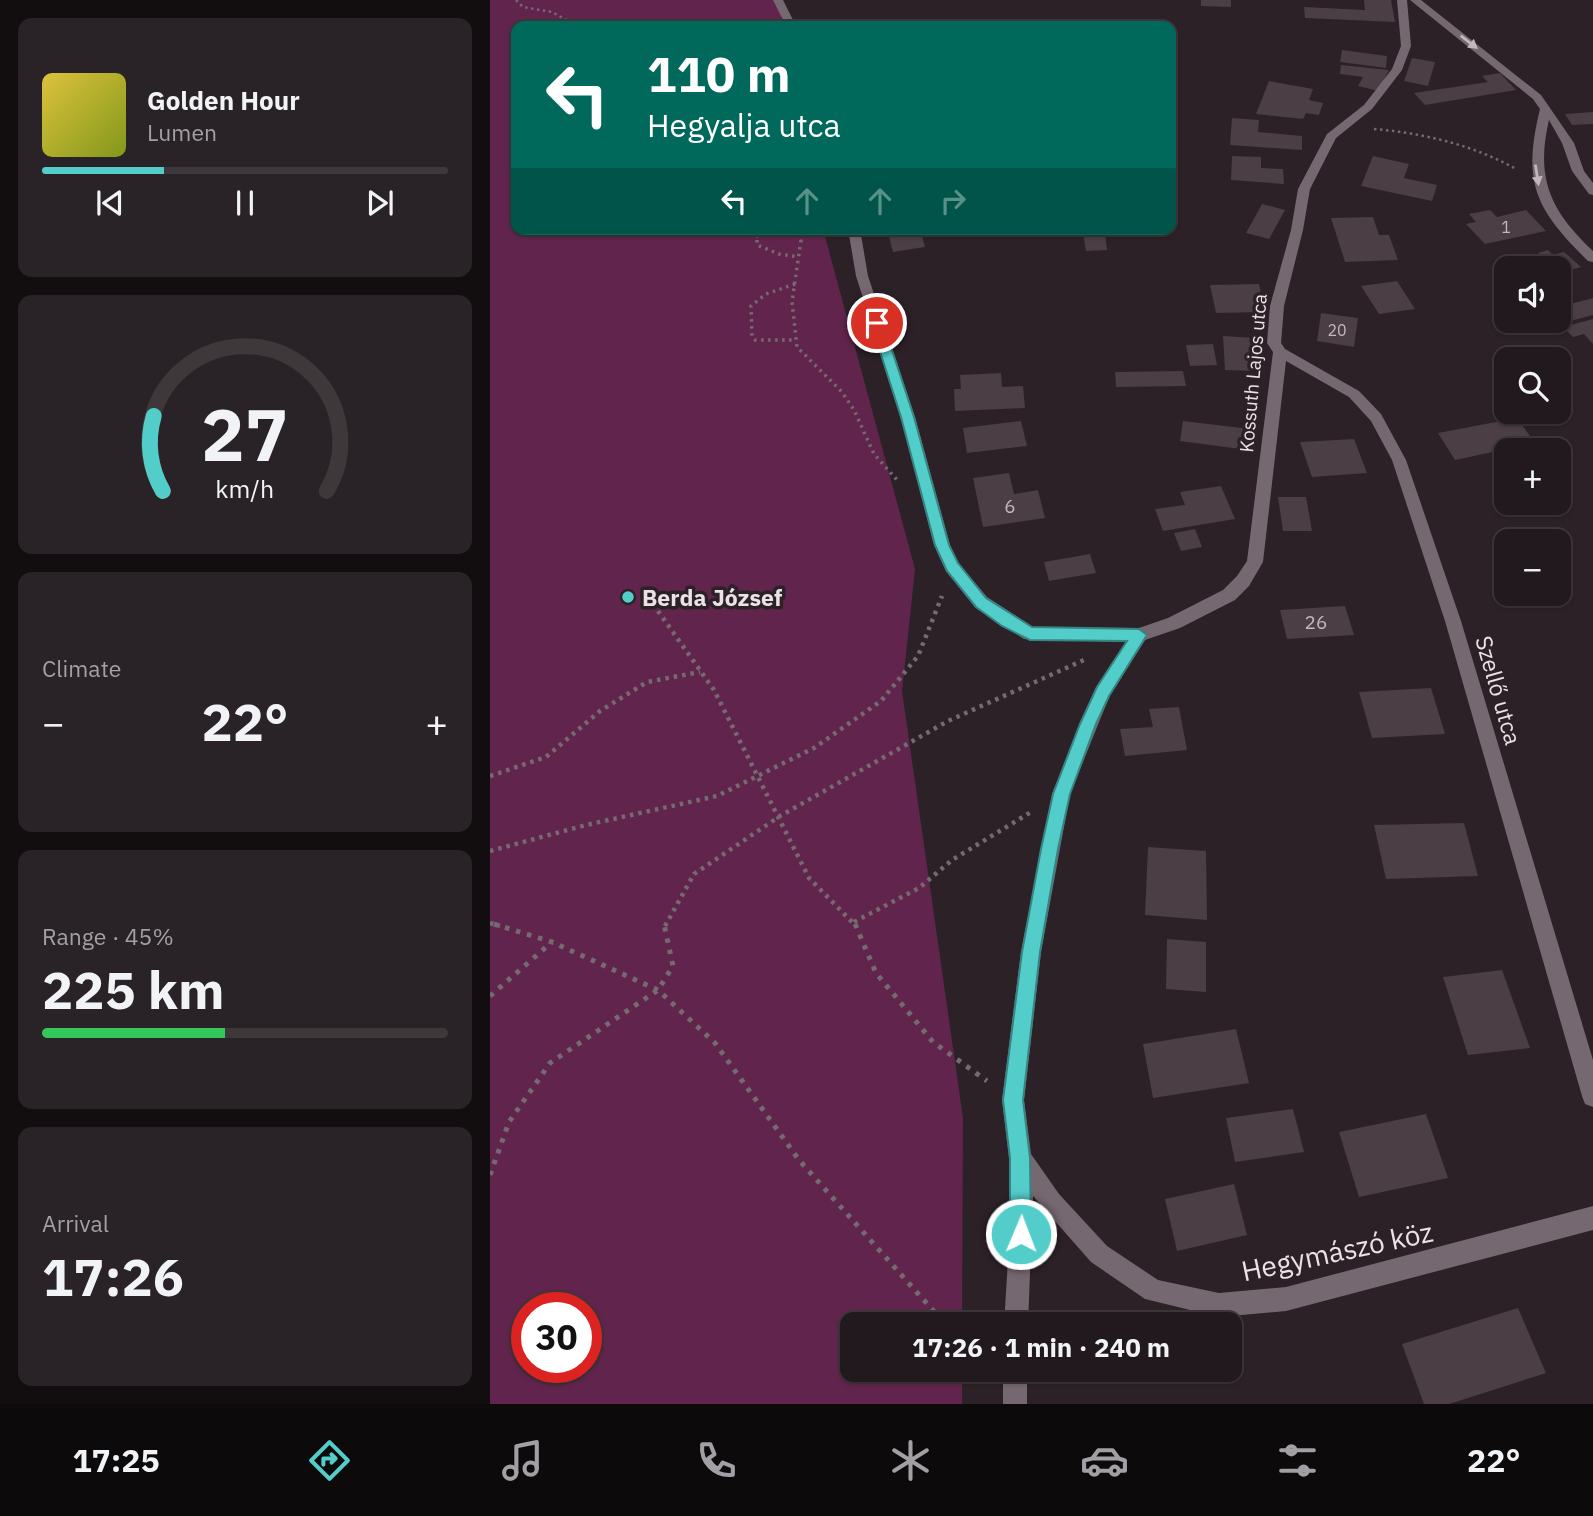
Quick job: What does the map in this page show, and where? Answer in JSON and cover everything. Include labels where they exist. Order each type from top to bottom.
[{"type":"street","points":[[778,0],[788,21]]},
{"type":"street","name":"Kossuth Lajos utca","points":[[855,235],[862,276],[908,417],[933,517],[952,567],[981,602],[1007,622],[1030,634],[1139,635],[1174,623],[1228,595],[1243,581],[1255,562],[1280,352],[1274,343],[1277,306],[1297,230],[1304,189],[1331,136],[1368,107],[1397,70],[1406,46],[1402,0]]},
{"type":"street","points":[[1415,0],[1510,74],[1546,108],[1568,143],[1578,171],[1593,191]]},
{"type":"street","points":[[1546,108],[1535,157],[1536,182],[1550,209],[1593,258]]},
{"type":"street","name":"Szellő utca","points":[[1280,352],[1354,394],[1376,418],[1399,460],[1453,621],[1593,1096]]},
{"type":"street","points":[[1017,1312],[1022,1210],[1020,1158],[1013,1100],[1031,952],[1061,794],[1103,692],[1139,635]]},
{"type":"street","name":"Hegymászó köz","points":[[1020,1158],[1051,1202],[1100,1254],[1153,1291],[1219,1306],[1286,1299],[1593,1218]]},
{"type":"street","points":[[1015,1382],[1015,1404]]},
{"type":"path","points":[[516,0],[523,8],[552,12],[568,21]]},
{"type":"path","points":[[1370,129],[1407,133],[1483,153],[1503,160],[1536,182]]},
{"type":"path","points":[[757,235],[757,246],[799,257]]},
{"type":"path","points":[[802,235],[792,309],[797,347],[842,392],[854,410],[874,454],[901,488]]},
{"type":"path","points":[[795,283],[763,295],[751,306],[752,336],[755,340],[795,340]]},
{"type":"path","points":[[490,851],[586,825],[717,796],[814,748],[881,701],[918,656],[941,602],[948,557]]},
{"type":"path","points":[[653,604],[714,690],[809,878],[853,922],[876,973],[933,1042],[1013,1100]]},
{"type":"path","points":[[490,1175],[509,1122],[550,1063],[658,990],[673,966],[664,923],[694,874],[780,816],[948,721],[1089,657]]},
{"type":"path","points":[[490,776],[546,757],[600,711],[647,682],[700,672]]},
{"type":"path","points":[[853,922],[919,888],[952,860],[1061,794]]},
{"type":"path","points":[[490,923],[552,942],[658,990],[715,1043],[799,1160],[934,1312]]},
{"type":"path","points":[[490,996],[552,942]]},
{"type":"shaded area","points":[[490,0],[780,0],[782,21],[511,21],[511,235],[825,235],[915,569],[902,691],[963,1118],[962,1312],[840,1312],[840,1382],[962,1382],[962,1404],[490,1404]]},
{"type":"building","points":[[1201,0],[1231,0],[1231,7],[1201,6]]},
{"type":"building","points":[[1364,0],[1391,0],[1395,22],[1305,18],[1304,7],[1365,10]]},
{"type":"building","points":[[1342,50],[1387,56],[1386,68],[1340,62]]},
{"type":"building","points":[[1412,58],[1435,62],[1428,86],[1404,81]]},
{"type":"building","points":[[1341,65],[1389,70],[1378,91],[1358,86],[1363,77],[1340,74]]},
{"type":"building","points":[[1500,73],[1516,90],[1425,105],[1414,93],[1488,82],[1482,76]]},
{"type":"building","points":[[1269,81],[1313,89],[1309,100],[1323,103],[1319,115],[1306,113],[1303,119],[1256,114]]},
{"type":"building","points":[[1593,112],[1593,124],[1572,125],[1565,114]]},
{"type":"building","points":[[1232,118],[1259,120],[1258,132],[1302,136],[1302,150],[1230,145]]},
{"type":"building","points":[[1232,156],[1261,157],[1261,168],[1283,169],[1284,184],[1231,180]]},
{"type":"building","points":[[1373,156],[1409,164],[1404,178],[1437,185],[1432,201],[1361,186]]},
{"type":"building","points":[[1262,204],[1285,210],[1269,239],[1246,233]]},
{"type":"building","points":[[1490,210],[1497,217],[1526,210],[1546,231],[1485,244],[1466,224],[1476,222],[1469,214]]},
{"type":"building","points":[[1373,217],[1379,235],[1389,235],[1398,260],[1345,262],[1331,218]]},
{"type":"building","points":[[889,235],[922,235],[925,247],[893,252]]},
{"type":"building","points":[[1083,235],[1105,235],[1107,250],[1086,251]]},
{"type":"building","points":[[1548,250],[1553,255],[1564,252],[1569,256],[1542,256],[1538,253]]},
{"type":"building","points":[[1571,258],[1581,267],[1571,270]]},
{"type":"building","points":[[1397,281],[1415,309],[1379,314],[1361,286]]},
{"type":"building","points":[[1259,284],[1265,312],[1216,313],[1210,285]]},
{"type":"building","points":[[1593,298],[1593,315],[1571,321],[1571,304]]},
{"type":"building","points":[[1321,313],[1358,318],[1354,347],[1317,341]]},
{"type":"building","points":[[1593,319],[1593,344],[1584,334],[1573,337],[1569,333],[1571,325]]},
{"type":"building","points":[[1223,336],[1256,338],[1258,371],[1225,370]]},
{"type":"building","points":[[1213,344],[1217,365],[1190,366],[1186,345]]},
{"type":"building","points":[[1183,371],[1186,386],[1116,387],[1115,372]]},
{"type":"building","points":[[1001,373],[1002,387],[1023,386],[1025,408],[955,411],[954,389],[961,389],[960,375]]},
{"type":"building","points":[[1021,421],[1027,446],[967,453],[963,428]]},
{"type":"building","points":[[1183,421],[1250,429],[1248,450],[1180,441]]},
{"type":"building","points":[[1494,422],[1521,424],[1531,438],[1494,438],[1494,452],[1455,460],[1438,433]]},
{"type":"building","points":[[1354,439],[1367,473],[1312,477],[1300,442]]},
{"type":"building","points":[[1009,473],[1014,494],[1038,490],[1045,518],[983,527],[973,478]]},
{"type":"building","points":[[1221,486],[1235,519],[1163,531],[1155,509],[1185,505],[1180,492]]},
{"type":"building","points":[[1278,497],[1306,497],[1312,531],[1283,531]]},
{"type":"building","points":[[1195,529],[1202,547],[1181,551],[1174,533]]},
{"type":"building","points":[[1090,554],[1096,573],[1049,581],[1044,562]]},
{"type":"building","points":[[1345,606],[1354,635],[1287,639],[1280,610]]},
{"type":"building","points":[[1431,688],[1445,734],[1372,738],[1359,692]]},
{"type":"building","points":[[1179,707],[1187,750],[1125,756],[1120,729],[1153,727],[1149,709]]},
{"type":"building","points":[[1464,823],[1478,876],[1386,879],[1374,825]]},
{"type":"building","points":[[1148,847],[1206,851],[1207,920],[1145,915]]},
{"type":"building","points":[[1167,939],[1206,942],[1206,992],[1166,989]]},
{"type":"building","points":[[1502,970],[1530,1048],[1468,1055],[1443,977]]},
{"type":"building","points":[[1236,1029],[1249,1083],[1153,1098],[1143,1044]]},
{"type":"building","points":[[1293,1109],[1304,1152],[1235,1162],[1226,1118]]},
{"type":"building","points":[[1426,1114],[1448,1178],[1359,1197],[1339,1132]]},
{"type":"building","points":[[1234,1184],[1247,1235],[1177,1251],[1165,1199]]},
{"type":"building","points":[[1518,1308],[1546,1373],[1449,1404],[1424,1404],[1402,1344]]},
{"type":"place","name":"Berda József","points":[[628,597]]},
{"type":"route","points":[[877,323],[908,417],[942,545],[952,567],[981,602],[1007,622],[1030,634],[1139,635],[1103,692],[1088,724],[1061,794],[1050,849],[1031,952],[1013,1100],[1020,1158],[1021,1234]]}]
